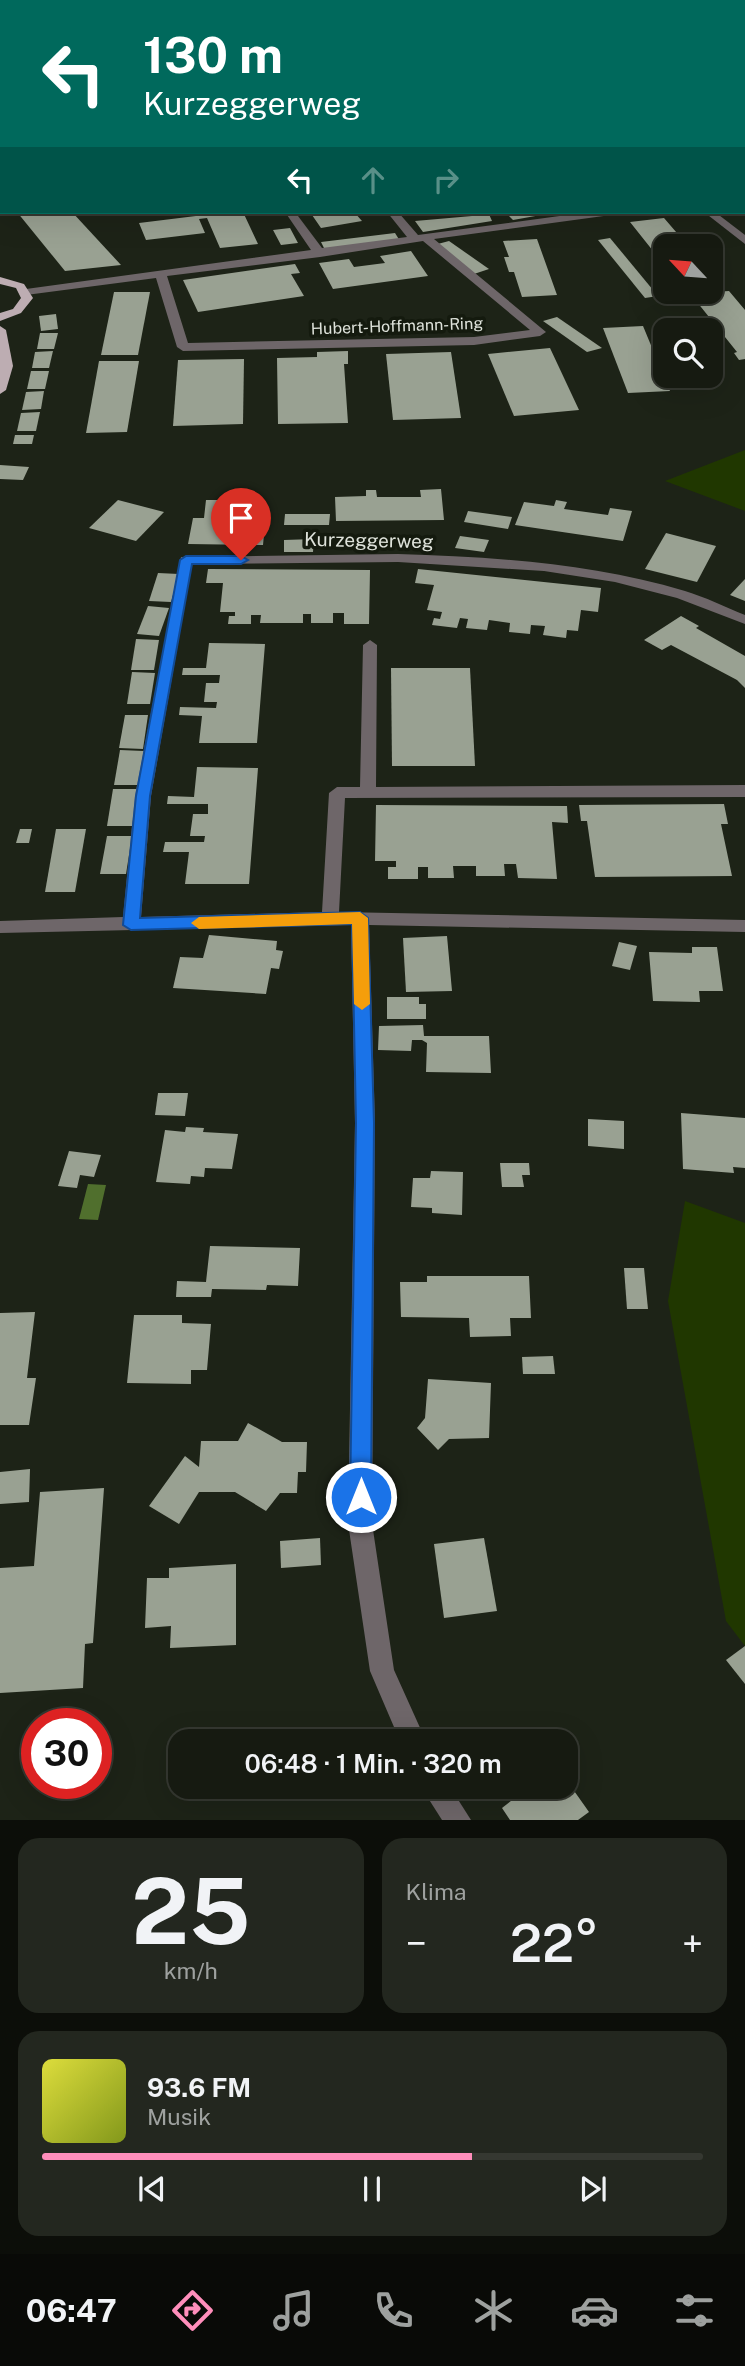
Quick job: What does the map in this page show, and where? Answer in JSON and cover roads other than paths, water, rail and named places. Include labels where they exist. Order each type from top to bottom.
[{"type":"main road","points":[[0,281],[20,286],[26,292],[24,305],[0,317]]},
{"type":"main road","points":[[0,330],[7,366],[0,390]]},
{"type":"street","points":[[291,214],[320,254]]},
{"type":"street","name":"Hubert-Hoffmann-Ring","points":[[160,276],[183,347],[474,341],[540,331],[421,239],[394,214]]},
{"type":"street","points":[[26,292],[160,276],[597,214]]},
{"type":"street","points":[[711,214],[745,241]]},
{"type":"street","name":"Kurzeggerweg","points":[[131,925],[143,796],[186,560],[516,563],[624,580],[712,604],[745,620]]},
{"type":"street","points":[[368,791],[370,645]]},
{"type":"street","points":[[330,918],[337,793],[745,791]]},
{"type":"street","points":[[0,927],[330,918],[745,926]]},
{"type":"street","points":[[360,918],[365,1123],[360,1523],[382,1671],[408,1729]]},
{"type":"street","points":[[443,1799],[458,1820]]}]
